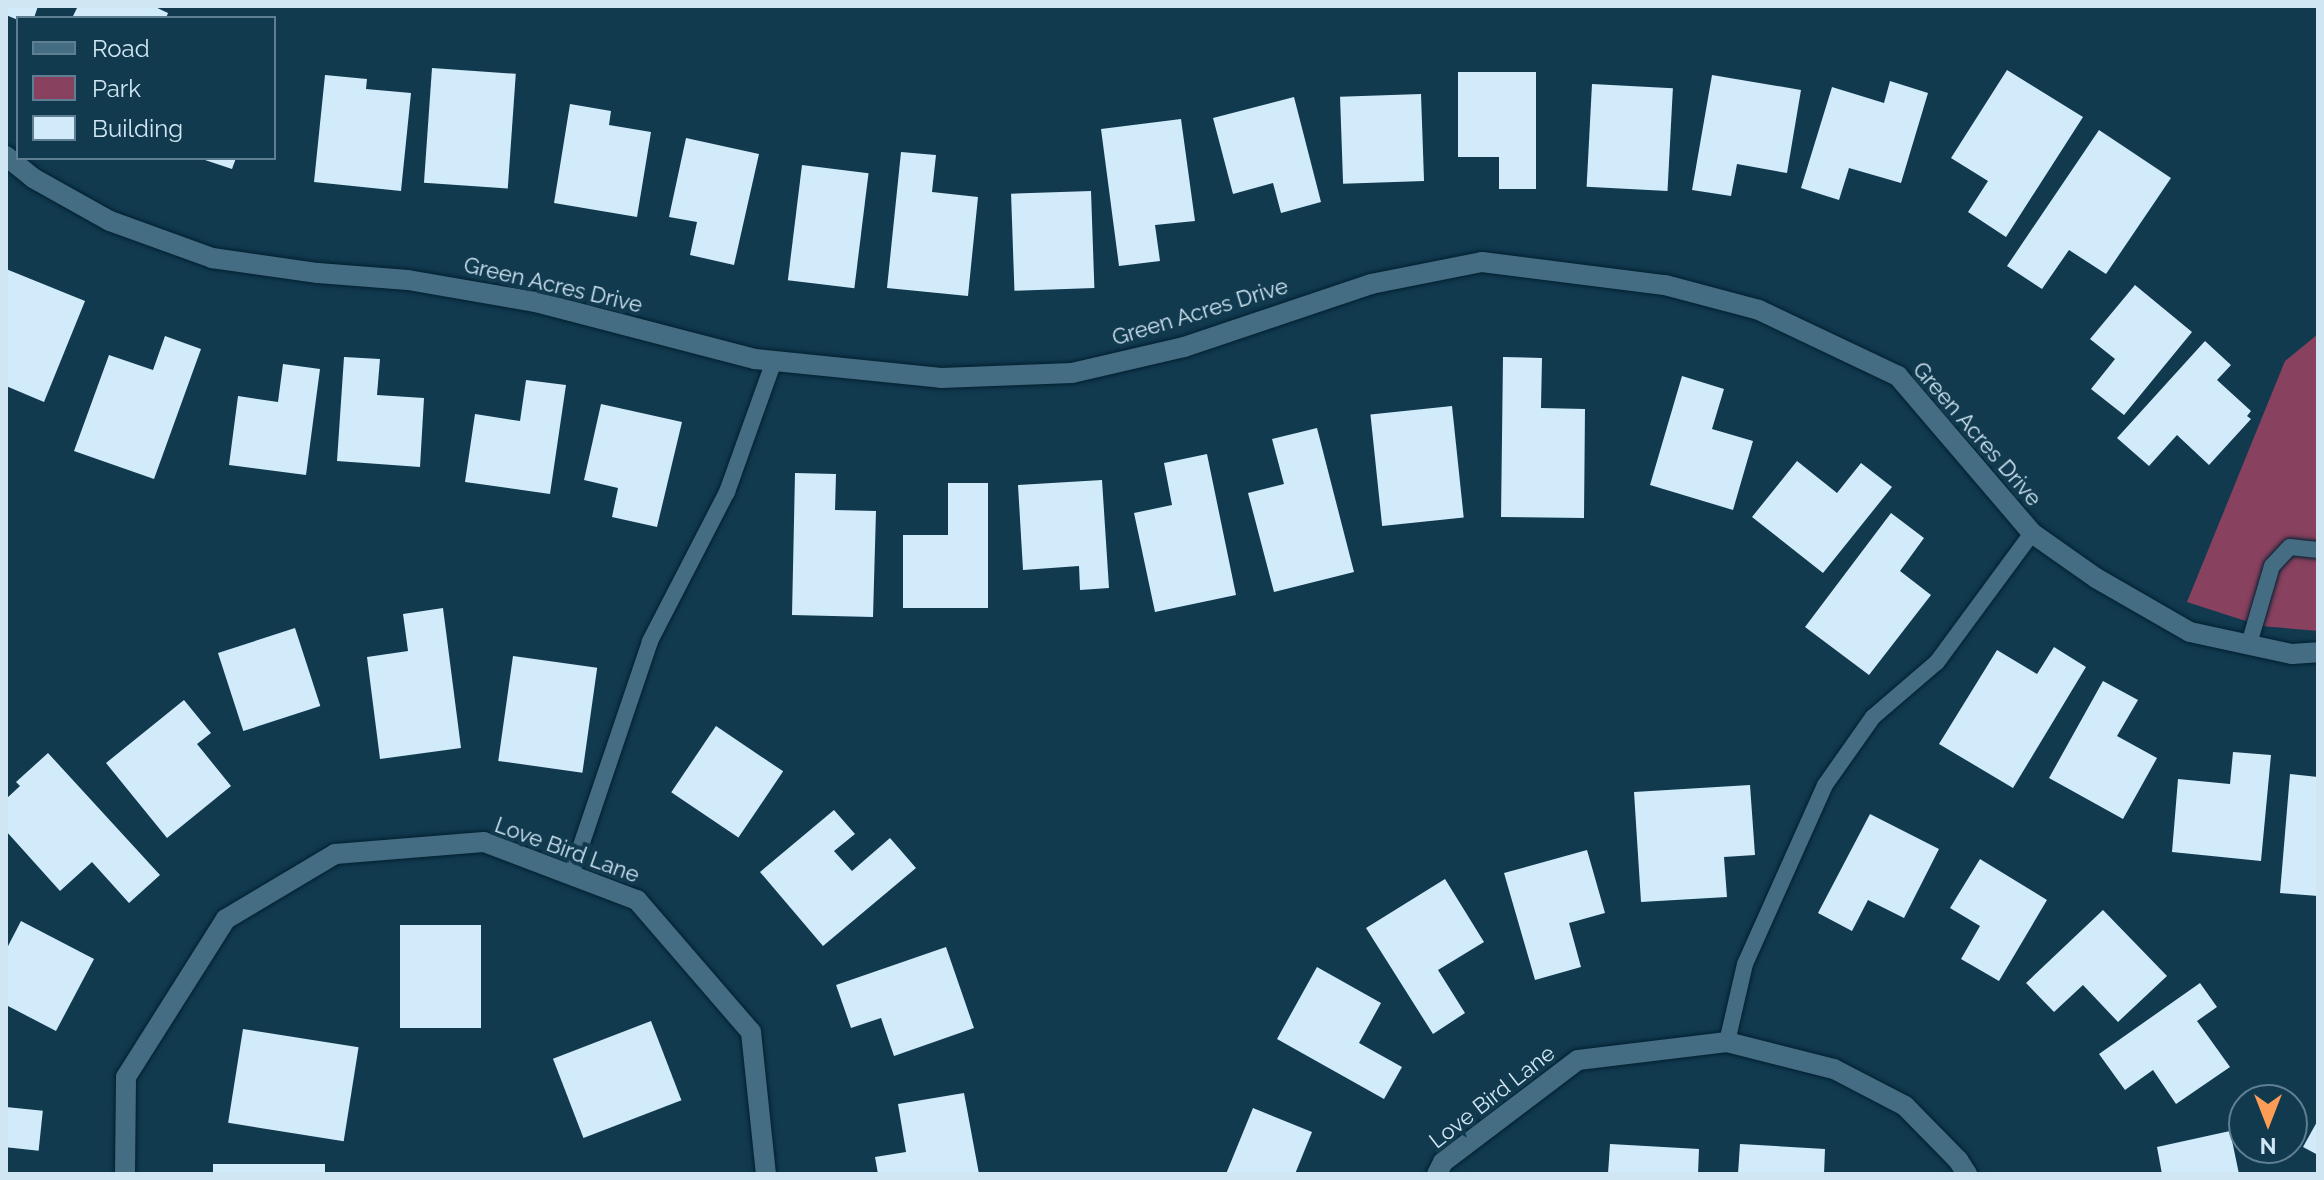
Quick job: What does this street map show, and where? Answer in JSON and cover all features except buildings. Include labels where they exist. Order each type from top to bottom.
[{"type":"street","name":"Green Acres Drive","points":[[6,156],[33,178],[110,221],[212,258],[318,273],[408,280],[536,302],[774,361],[941,378],[1072,373],[1184,347],[1371,284],[1482,262],[1665,285],[1759,310],[1898,376],[2032,533],[2096,578],[2190,632],[2292,654],[2318,652]]},
{"type":"street","name":"Love Bird Lane","points":[[125,1174],[126,1077],[226,919],[335,854],[484,842],[637,900],[751,1032],[766,1174]]},
{"type":"street","name":"Love Bird Lane","points":[[1437,1174],[1443,1162],[1578,1060],[1727,1042],[1834,1069],[1905,1106],[1958,1160],[1967,1174]]},
{"type":"lane","points":[[571,875],[650,641],[727,492],[774,361]]},
{"type":"lane","points":[[1727,1042],[1745,964],[1825,785],[1873,717],[1937,662],[2032,533]]},
{"type":"lane","points":[[2249,644],[2272,566],[2290,547],[2318,550]]},
{"type":"green space","points":[[2318,334],[2318,631],[2261,626],[2187,602],[2285,361]]}]
